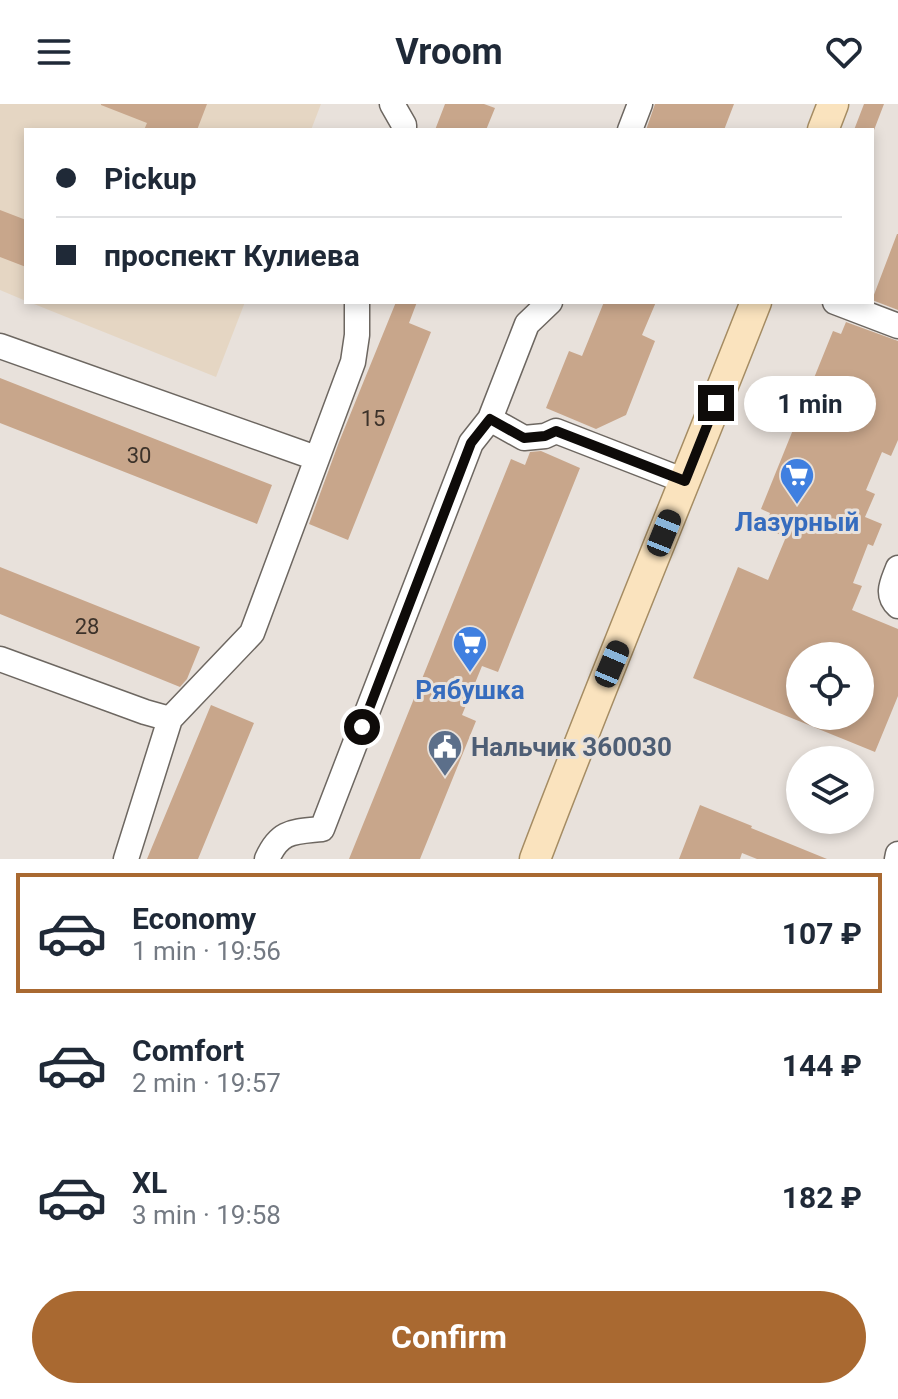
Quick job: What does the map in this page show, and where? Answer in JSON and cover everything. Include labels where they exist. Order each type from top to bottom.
[{"type":"main road","points":[[824,128],[833,104]]},
{"type":"main road","points":[[535,859],[755,304]]},
{"type":"lane","points":[[392,104],[404,128]]},
{"type":"lane","points":[[631,128],[640,104]]},
{"type":"lane","points":[[126,859],[170,719],[252,633],[353,362],[357,304]]},
{"type":"lane","points":[[267,859],[272,847],[289,832],[322,829],[471,443],[490,419],[527,324],[548,304]]},
{"type":"lane","points":[[840,304],[898,326]]},
{"type":"lane","points":[[0,346],[316,458]]},
{"type":"lane","points":[[490,419],[524,438],[545,436],[556,431],[685,481]]},
{"type":"lane","points":[[898,568],[890,591],[892,600],[898,606]]},
{"type":"lane","points":[[0,659],[170,719]]},
{"type":"shaded area","points":[[0,104],[321,104],[312,128],[24,128],[24,300],[0,290]]},
{"type":"shaded area","points":[[34,304],[244,304],[216,377]]},
{"type":"building","points":[[207,104],[198,128],[145,128],[147,123],[101,105]]},
{"type":"building","points":[[445,104],[484,104],[495,108],[487,128],[436,128]]},
{"type":"building","points":[[655,104],[734,104],[725,128],[647,128]]},
{"type":"building","points":[[864,104],[884,104],[874,130],[855,128]]},
{"type":"building","points":[[0,210],[24,219],[24,266],[0,257]]},
{"type":"building","points":[[898,234],[898,310],[874,301]]},
{"type":"building","points":[[395,304],[416,304],[409,323],[431,332],[348,540],[309,524]]},
{"type":"building","points":[[603,304],[655,304],[642,335],[655,341],[626,415],[596,429],[546,408],[569,351],[582,356]]},
{"type":"building","points":[[846,322],[898,341],[898,440],[891,456],[882,452],[866,490],[875,494],[865,517],[882,524],[873,546],[868,544],[853,583],[862,586],[852,610],[898,629],[898,696],[875,752],[874,746],[860,746],[821,730],[874,730],[874,642],[786,642],[786,716],[693,678],[738,567],[768,580],[786,537],[765,528],[770,513],[761,509],[833,331],[841,334]]},
{"type":"building","points":[[0,378],[272,485],[257,524],[0,423]]},
{"type":"building","points":[[541,451],[580,468],[498,672],[482,666],[462,715],[476,721],[420,859],[349,859],[511,459],[525,465],[530,452]]},
{"type":"building","points":[[0,567],[200,647],[187,679],[180,687],[0,614]]},
{"type":"building","points":[[211,705],[254,723],[198,859],[147,859]]},
{"type":"building","points":[[700,805],[827,859],[757,859],[742,853],[740,859],[679,859]]},
{"type":"place","name":"Лазурный","points":[[797,506]]},
{"type":"place","name":"Рябушка","points":[[470,674]]},
{"type":"place","name":"Нальчик 360030","points":[[445,778]]},
{"type":"route","points":[[362,727],[471,443],[490,419],[524,438],[545,436],[556,431],[685,481],[716,403]]}]
